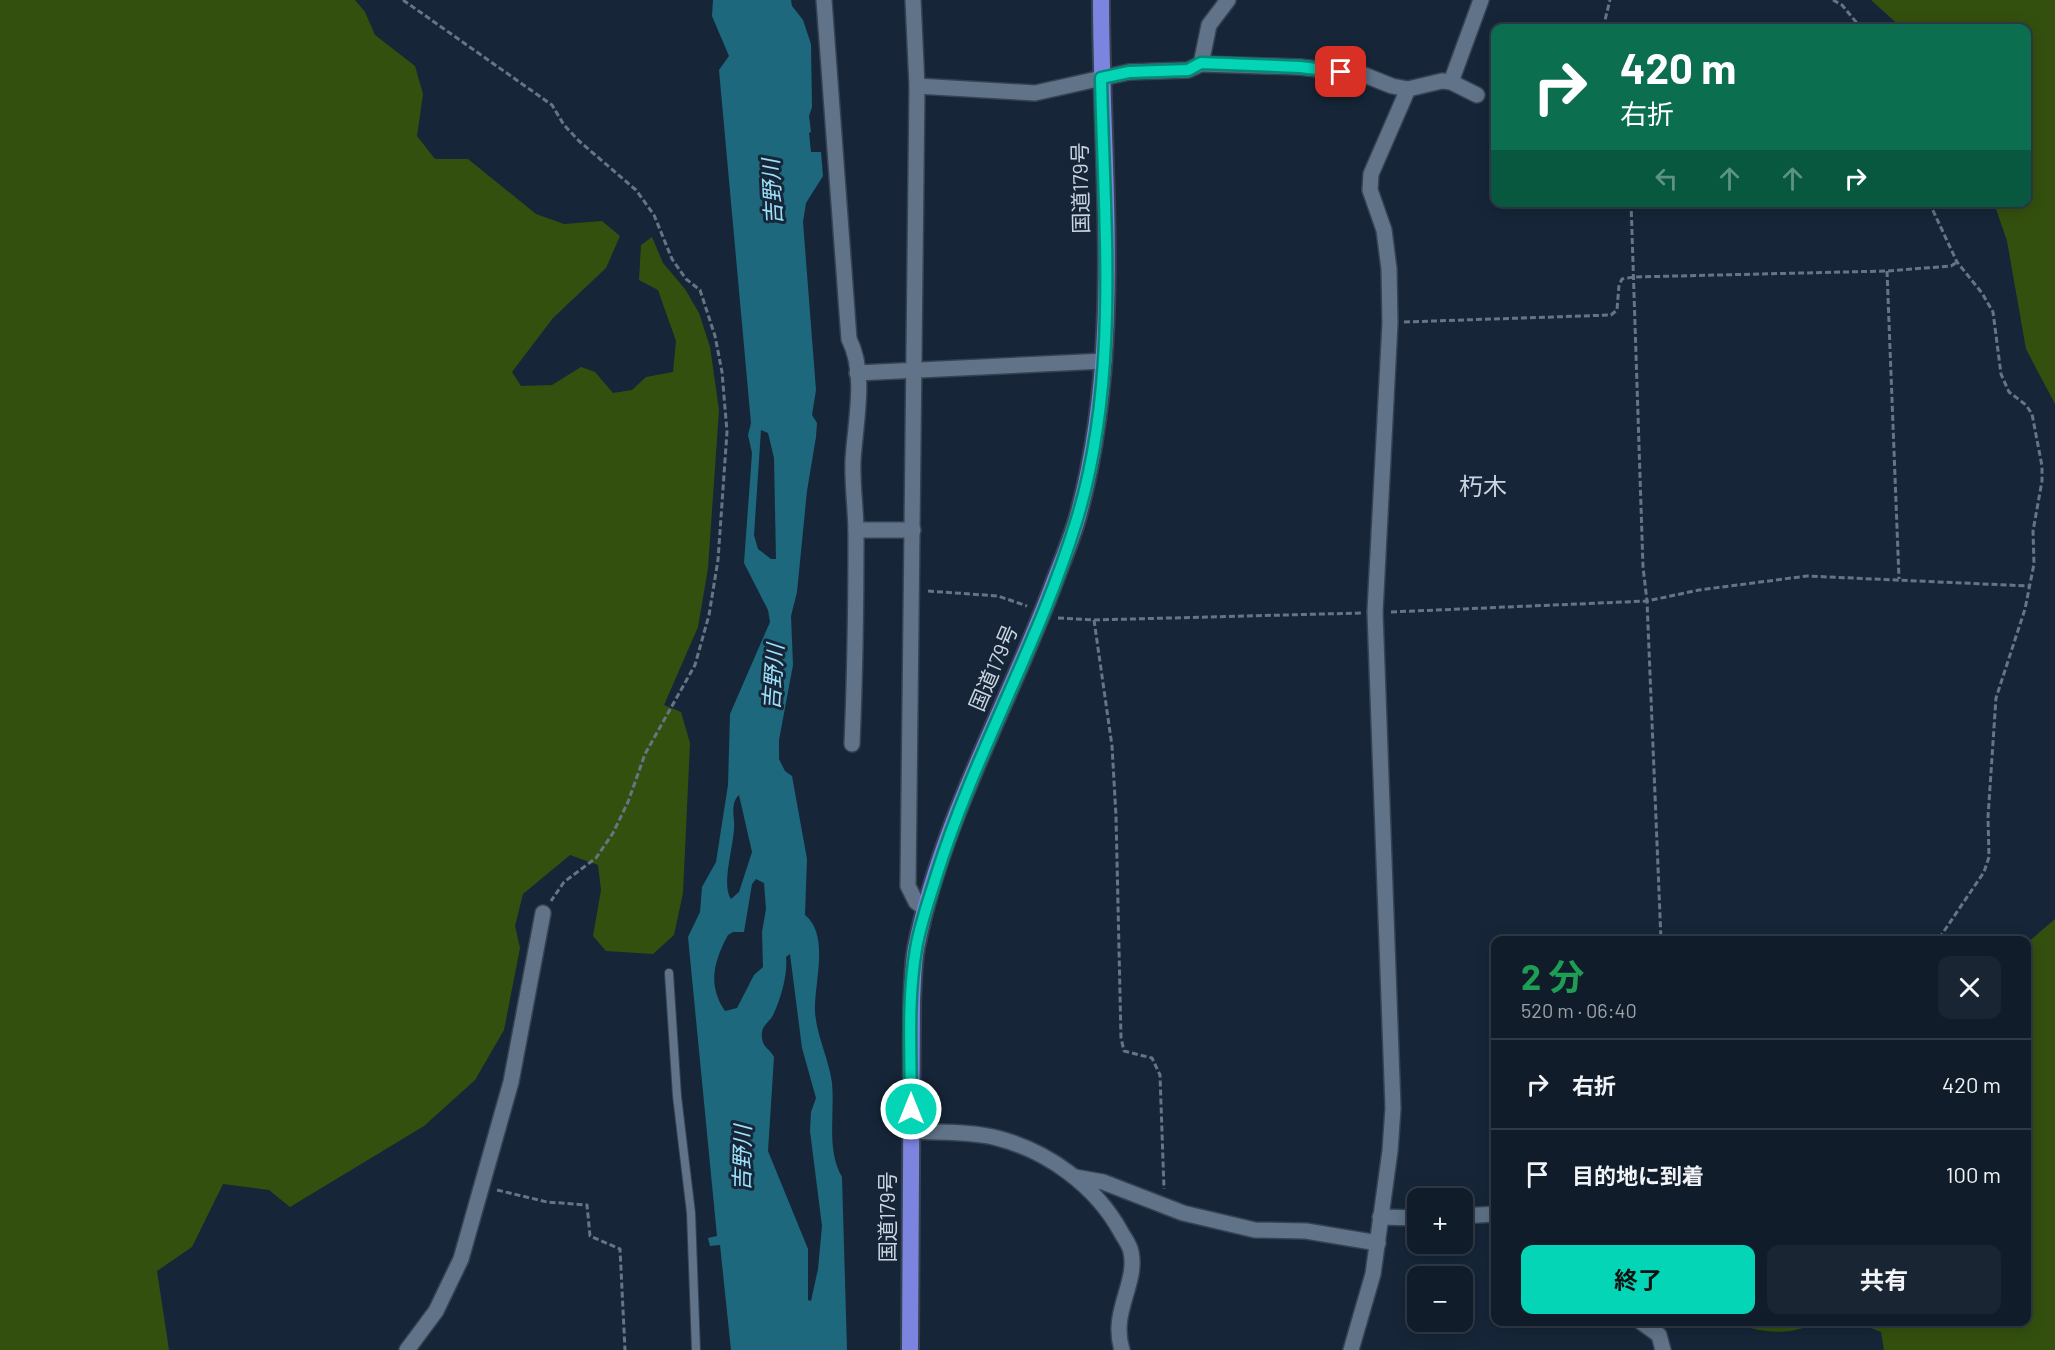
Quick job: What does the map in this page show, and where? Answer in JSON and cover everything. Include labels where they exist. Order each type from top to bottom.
[{"type":"highway","name":"国道179号","points":[[910,1350],[912,1000],[916,950],[926,909],[964,794],[1043,612],[1077,519],[1090,468],[1099,414],[1104,362],[1105,256],[1101,0]]},
{"type":"street","points":[[824,0],[849,339],[854,349],[857,373],[857,420],[853,462],[856,530],[856,641],[852,744]]},
{"type":"street","points":[[913,0],[917,86],[908,885],[916,902],[926,909]]},
{"type":"street","points":[[1201,63],[1209,25],[1216,12],[1228,0]]},
{"type":"street","points":[[1451,82],[1481,0]]},
{"type":"street","points":[[917,86],[1035,93],[1129,72],[1188,70],[1201,63],[1300,67],[1362,74],[1392,86],[1408,89],[1442,81],[1451,82],[1477,95]]},
{"type":"street","points":[[1351,1350],[1373,1274],[1393,1108],[1375,612],[1390,323],[1389,269],[1384,230],[1370,190],[1371,174],[1408,89]]},
{"type":"street","points":[[857,373],[915,372],[991,365],[1104,362]]},
{"type":"street","points":[[856,530],[913,530]]},
{"type":"street","points":[[407,1350],[436,1311],[461,1259],[511,1082],[543,913]]},
{"type":"street","points":[[911,1131],[996,1137],[1036,1152],[1075,1177],[1103,1203],[1131,1251],[1132,1267],[1120,1309],[1118,1337],[1122,1350]]},
{"type":"street","points":[[1075,1177],[1103,1182],[1183,1213],[1255,1230],[1306,1232],[1378,1243]]},
{"type":"street","points":[[1473,1215],[1491,1214]]},
{"type":"street","points":[[1380,1217],[1407,1218]]},
{"type":"street","points":[[1647,1326],[1659,1335],[1663,1350]]},
{"type":"lane","points":[[669,973],[673,1052],[691,1213],[696,1350]]},
{"type":"path","points":[[403,0],[552,105],[564,125],[579,141],[636,190],[654,215],[672,259],[686,279],[700,290],[715,336],[722,372],[727,432],[718,560],[709,615],[695,665],[645,754],[628,802],[613,833],[596,858],[564,882],[543,913]]},
{"type":"path","points":[[1604,24],[1610,0]]},
{"type":"path","points":[[1833,0],[1842,5],[1858,24]]},
{"type":"path","points":[[1631,207],[1643,567],[1647,601],[1661,936]]},
{"type":"path","points":[[1931,207],[1957,262],[1982,293],[1993,312],[2001,374],[2009,392],[2026,405],[2032,414],[2042,482],[2033,531],[2034,564],[2025,609],[1996,698],[1988,816],[1989,857],[1984,872],[1941,936]]},
{"type":"path","points":[[1390,323],[1611,315],[1617,310],[1619,285],[1622,279],[1634,277],[1887,271],[1951,266],[1957,262]]},
{"type":"path","points":[[1887,271],[1899,579]]},
{"type":"path","points":[[912,590],[998,596],[1053,617],[1094,620],[1647,601],[1699,590],[1808,576],[2029,586]]},
{"type":"path","points":[[1094,620],[1112,746],[1116,816],[1121,1038],[1124,1051],[1152,1058],[1160,1075],[1165,1175],[1161,1204]]},
{"type":"path","points":[[481,1186],[547,1202],[587,1205],[590,1236],[620,1249],[625,1350]]},
{"type":"green space","points":[[0,0],[355,0],[365,12],[375,35],[415,66],[423,94],[417,136],[435,159],[468,159],[536,214],[564,224],[602,221],[620,236],[606,268],[553,318],[512,372],[521,386],[552,385],[581,367],[595,372],[613,393],[632,390],[646,377],[673,372],[676,341],[658,290],[639,280],[641,245],[652,237],[663,263],[685,289],[699,313],[710,347],[719,410],[708,568],[698,627],[664,705],[681,712],[690,743],[683,893],[674,935],[653,954],[606,951],[593,936],[601,890],[598,865],[570,855],[523,894],[515,926],[520,948],[504,1030],[475,1080],[424,1126],[290,1207],[269,1190],[223,1184],[192,1247],[157,1271],[169,1350],[0,1350]]},
{"type":"green space","points":[[1871,0],[2055,0],[2055,404],[2026,349],[2007,241],[1995,207],[2031,207],[2031,24],[1898,24]]},
{"type":"green space","points":[[2055,919],[2055,1350],[1884,1350],[1881,1332],[1867,1326],[2031,1326],[2031,940]]},
{"type":"green space","points":[[1745,1326],[1809,1326],[1797,1330],[1776,1332]]},
{"type":"water","name":"吉野川","points":[[713,0],[791,0],[792,6],[803,20],[811,44],[812,107],[809,116],[811,132],[809,133],[811,152],[821,152],[823,176],[806,203],[803,222],[816,390],[812,415],[817,423],[807,491],[797,592],[791,616],[793,665],[779,740],[779,759],[785,771],[792,776],[807,859],[805,915],[813,924],[819,947],[815,1011],[832,1083],[834,1155],[842,1177],[847,1350],[731,1350],[720,1245],[710,1246],[708,1238],[717,1236],[688,937],[700,912],[702,887],[716,862],[728,785],[730,714],[770,622],[768,610],[744,563],[752,453],[748,435],[751,423],[719,70],[729,56],[712,16]],"holes":[[[761,430],[768,433],[774,458],[776,559],[771,559],[758,549],[754,535]],[[739,795],[752,852],[739,892],[731,899],[727,883],[735,800]],[[756,879],[764,883],[766,909],[762,932],[763,967],[754,975],[737,1008],[725,1011],[716,992],[714,973],[719,954],[728,935],[733,932],[744,932],[752,884]],[[790,954],[802,1048],[816,1098],[811,1112],[810,1131],[822,1226],[818,1269],[811,1301],[808,1300],[808,1249],[768,1151],[774,1057],[764,1044],[762,1034],[779,1000],[785,978],[786,957]]]},
{"type":"district","name":"朽木","points":[[1483,487]]},
{"type":"route","points":[[911,1109],[912,1000],[916,950],[926,909],[964,794],[1050,594],[1077,519],[1090,468],[1099,414],[1104,362],[1105,256],[1101,78],[1129,72],[1188,70],[1201,63],[1300,67],[1341,72]]}]
